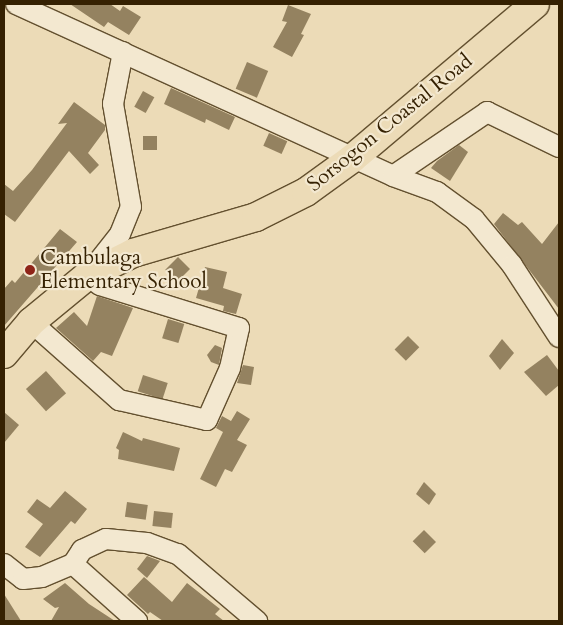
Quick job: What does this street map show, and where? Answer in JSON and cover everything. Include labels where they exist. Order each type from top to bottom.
[{"type":"highway","name":"Sorsogon Coastal Road","points":[[4,354],[31,322],[87,276],[133,253],[256,217],[306,192],[354,158],[535,4]]},
{"type":"street","points":[[16,4],[393,176],[437,192],[474,219],[512,265],[559,337]]},
{"type":"street","points":[[31,322],[119,400],[207,420],[230,368],[239,328],[100,285],[87,276],[120,234],[131,207],[112,104],[122,52]]},
{"type":"street","points":[[393,176],[487,112],[559,147]]},
{"type":"street","points":[[4,564],[23,579],[42,577],[73,564],[82,550],[106,539],[147,543],[178,554],[257,621]]},
{"type":"street","points":[[73,564],[137,621]]},
{"type":"building","points":[[70,4],[110,4],[120,11],[123,6],[141,17],[129,35],[108,22],[104,27]]},
{"type":"building","points":[[288,5],[311,14],[301,34],[304,35],[292,57],[273,47],[287,22],[282,21]]},
{"type":"building","points":[[247,62],[268,71],[257,98],[236,89]]},
{"type":"building","points":[[171,88],[235,117],[229,130],[206,119],[205,123],[164,104]]},
{"type":"building","points":[[143,91],[154,97],[146,113],[134,107]]},
{"type":"building","points":[[74,102],[105,125],[105,130],[88,153],[99,165],[90,174],[69,151],[15,222],[4,214],[4,184],[13,191],[32,170],[67,123],[58,124]]},
{"type":"building","points":[[269,133],[287,141],[282,154],[263,146]]},
{"type":"building","points":[[143,136],[157,136],[157,150],[143,150]]},
{"type":"building","points":[[459,145],[468,152],[450,181],[431,168],[437,161]]},
{"type":"building","points":[[503,213],[518,225],[522,222],[542,244],[559,222],[559,309],[494,224]]},
{"type":"building","points":[[60,229],[77,242],[4,326],[4,289],[12,280],[15,283]]},
{"type":"building","points":[[178,257],[190,269],[177,282],[165,270]]},
{"type":"building","points":[[205,267],[227,272],[223,288],[242,294],[236,314],[223,311],[224,306],[196,298]]},
{"type":"building","points":[[97,296],[133,308],[112,356],[101,352],[93,361],[56,328],[74,312],[87,326]]},
{"type":"building","points":[[168,319],[184,324],[178,343],[162,338]]},
{"type":"building","points":[[408,336],[419,347],[406,361],[395,349]]},
{"type":"building","points":[[502,339],[514,353],[500,370],[489,356]]},
{"type":"building","points":[[215,345],[222,348],[219,365],[211,362],[207,355]]},
{"type":"building","points":[[547,355],[559,371],[559,385],[546,396],[524,372]]},
{"type":"building","points":[[243,365],[254,367],[251,385],[237,383]]},
{"type":"building","points":[[46,371],[66,393],[46,411],[26,389]]},
{"type":"building","points":[[143,375],[168,383],[162,399],[138,391]]},
{"type":"building","points":[[237,411],[250,419],[237,440],[247,445],[232,472],[225,469],[216,487],[200,479],[223,432],[216,428],[222,416],[231,421]]},
{"type":"building","points":[[4,412],[19,425],[4,443]]},
{"type":"building","points":[[123,432],[142,441],[143,438],[180,448],[174,471],[118,459],[119,450],[116,448]]},
{"type":"building","points":[[424,482],[436,494],[429,505],[416,494]]},
{"type":"building","points":[[65,491],[87,509],[75,524],[71,521],[40,557],[25,547],[43,524],[27,512],[37,499],[50,508]]},
{"type":"building","points":[[127,502],[148,505],[146,520],[125,517]]},
{"type":"building","points":[[154,511],[173,513],[171,528],[152,526]]},
{"type":"building","points":[[424,530],[436,542],[425,553],[413,541]]},
{"type":"building","points":[[147,556],[160,561],[147,578],[137,569]]},
{"type":"building","points":[[144,577],[172,602],[187,583],[220,609],[215,614],[224,621],[163,621],[150,612],[148,614],[127,595]]},
{"type":"building","points":[[65,583],[89,604],[115,621],[51,621],[59,607],[55,608],[43,599]]},
{"type":"building","points":[[4,594],[21,621],[4,621]]},
{"type":"place","name":"Cambulaga Elementary School","points":[[30,270]]}]
